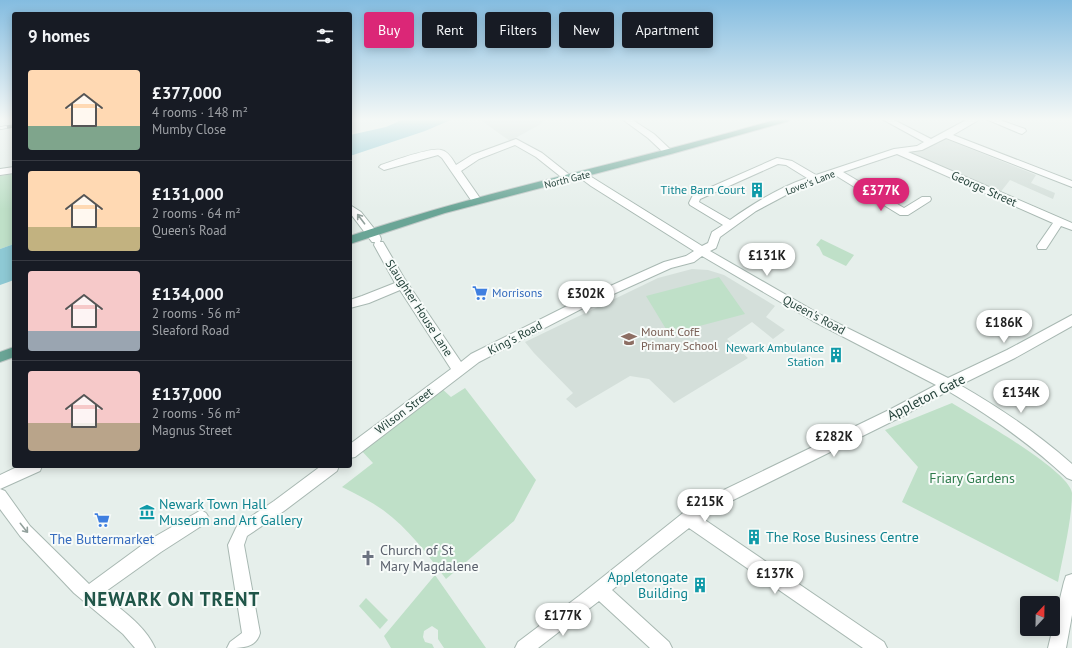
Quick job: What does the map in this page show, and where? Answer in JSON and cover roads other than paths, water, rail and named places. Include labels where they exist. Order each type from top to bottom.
[{"type":"main road","name":"North Gate","points":[[352,240],[375,239],[406,221],[477,201],[678,149]]},
{"type":"main road","points":[[0,357],[12,353]]},
{"type":"street","points":[[456,171],[460,166],[469,160],[497,149]]},
{"type":"street","points":[[529,149],[539,155],[568,178]]},
{"type":"street","points":[[665,149],[668,152]]},
{"type":"street","name":"Lover's Lane","points":[[704,251],[712,245],[716,235],[730,224],[752,209],[800,184],[864,161],[897,151],[910,149]]},
{"type":"street","points":[[983,149],[1072,184]]},
{"type":"street","name":"George Street","points":[[897,151],[1072,227]]},
{"type":"street","points":[[384,167],[430,153],[440,152],[446,156],[477,201]]},
{"type":"street","points":[[730,224],[694,203],[696,197],[777,161],[789,163],[815,179]]},
{"type":"street","points":[[0,172],[12,170]]},
{"type":"street","points":[[836,172],[904,213],[926,199]]},
{"type":"street","name":"Queen's Road","points":[[582,175],[740,275],[817,318],[949,384],[984,405],[1023,430],[1072,472]]},
{"type":"street","name":"Slaughter House Lane","points":[[352,210],[357,214],[375,239],[402,284],[459,370]]},
{"type":"street","points":[[1042,246],[1049,234],[1059,222]]},
{"type":"street","name":"King's Road","points":[[459,370],[475,358],[583,303],[668,265],[690,259],[704,251]]},
{"type":"street","points":[[352,303],[365,300],[402,284]]},
{"type":"street","name":"Appleton Gate","points":[[524,648],[600,590],[688,518],[706,506],[896,413],[949,384],[1012,354],[1071,321]]},
{"type":"street","name":"Wilson Street","points":[[352,450],[417,400],[459,370]]},
{"type":"street","points":[[0,482],[31,468]]},
{"type":"street","points":[[236,648],[253,643],[236,545],[239,534],[245,528],[279,506],[327,468]]},
{"type":"street","points":[[0,496],[25,530],[84,590],[129,628],[146,648]]},
{"type":"street","points":[[84,590],[201,518]]},
{"type":"street","points":[[688,518],[878,648]]},
{"type":"street","points":[[1057,648],[1072,582]]},
{"type":"street","points":[[600,590],[663,648]]},
{"type":"water","points":[[352,149],[370,149],[352,155]]},
{"type":"water","points":[[12,245],[12,281],[0,285],[0,249]]},
{"type":"place","name":"Tithe Barn Court","points":[[757,190]]},
{"type":"place","name":"Morrisons","points":[[480,293]]},
{"type":"place","name":"Mount CofE Primary School","points":[[629,339]]},
{"type":"place","name":"Newark Ambulance Station","points":[[836,355]]},
{"type":"place","name":"Newark Town Hall Museum and Art Gallery","points":[[147,512]]},
{"type":"place","name":"The Buttermarket","points":[[102,520]]},
{"type":"place","name":"The Rose Business Centre","points":[[754,537]]},
{"type":"place","name":"Church of St Mary Magdalene","points":[[368,558]]},
{"type":"place","name":"Appletongate Building","points":[[700,585]]},
{"type":"district","name":"NEWARK ON TRENT","points":[[172,599]]},
{"type":"park label","name":"Friary Gardens","points":[[972,478]]}]
